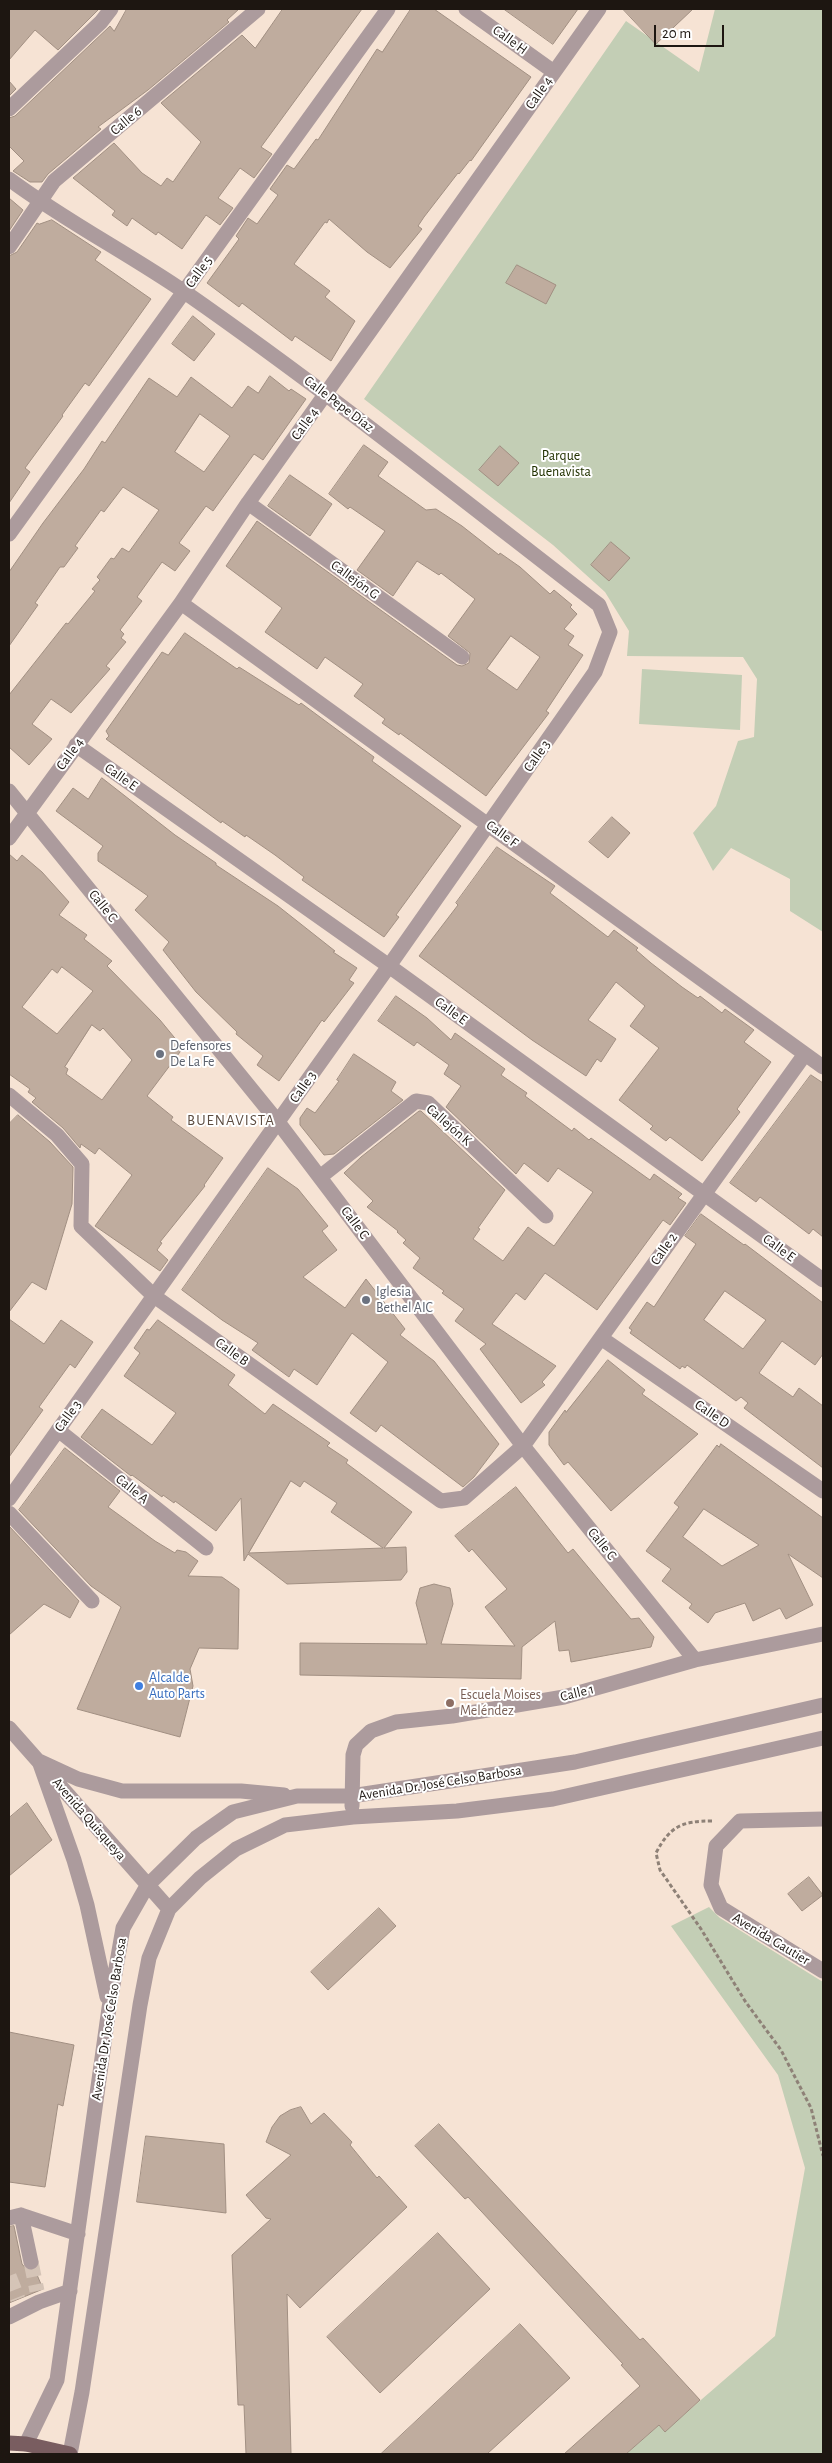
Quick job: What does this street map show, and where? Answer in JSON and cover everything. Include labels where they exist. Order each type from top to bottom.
[{"type":"main road","points":[[9,2432],[26,2449]]},
{"type":"main road","points":[[9,2443],[26,2449]]},
{"type":"main road","name":"Avenida Dr. José Celso Barbosa","points":[[26,2449],[70,2454]]},
{"type":"street","points":[[9,108],[101,22],[111,9]]},
{"type":"street","name":"Calle 6","points":[[9,247],[54,182],[258,9]]},
{"type":"street","name":"Calle 5","points":[[9,534],[388,9]]},
{"type":"street","name":"Calle H","points":[[466,9],[554,72]]},
{"type":"street","name":"Calle 4","points":[[9,838],[181,603],[248,503],[599,9]]},
{"type":"street","name":"Calle Pepe Díaz","points":[[9,179],[41,203],[184,292],[327,394],[599,606],[610,632],[595,672]]},
{"type":"street","name":"Callejón G","points":[[248,503],[462,657]]},
{"type":"street","name":"Calle F","points":[[181,603],[823,1067]]},
{"type":"street","name":"Calle 3","points":[[9,1499],[389,966],[595,672]]},
{"type":"street","name":"Calle E","points":[[76,745],[389,966],[823,1280]]},
{"type":"street","name":"Calle C","points":[[9,791],[278,1122],[523,1446],[695,1660]]},
{"type":"street","name":"Calle 2","points":[[523,1446],[703,1193],[805,1054]]},
{"type":"street","name":"Calle B","points":[[9,1095],[57,1135],[82,1164],[81,1226],[154,1296],[441,1501],[464,1498],[523,1446]]},
{"type":"street","name":"Callejón K","points":[[320,1177],[416,1101],[428,1103],[546,1216]]},
{"type":"street","name":"Calle D","points":[[601,1338],[823,1491]]},
{"type":"street","name":"Calle A","points":[[58,1430],[206,1548]]},
{"type":"street","points":[[9,1514],[92,1600]]},
{"type":"street","name":"Calle 1","points":[[353,1817],[351,1796],[353,1755],[356,1745],[371,1731],[396,1722],[452,1716],[564,1697],[695,1660],[823,1634]]},
{"type":"street","name":"Avenida Dr. José Celso Barbosa","points":[[26,2449],[58,2380],[109,2008],[123,1928],[147,1886],[196,1838],[233,1812],[297,1796],[351,1796],[575,1762],[823,1705]]},
{"type":"street","name":"Avenida Quisqueya","points":[[9,1728],[169,1909]]},
{"type":"street","name":"Avenida Dr. José Celso Barbosa","points":[[70,2454],[82,2392],[140,2006],[149,1958],[169,1909],[200,1878],[236,1849],[285,1825],[353,1817],[457,1811],[553,1799],[823,1738]]},
{"type":"street","points":[[39,1761],[78,1779],[122,1791],[241,1791],[297,1796]]},
{"type":"street","points":[[39,1761],[74,1860],[87,1905],[109,2008]]},
{"type":"street","points":[[740,1821],[823,1819]]},
{"type":"street","name":"Avenida Gautier","points":[[740,1821],[716,1846],[710,1885],[721,1908],[823,1971]]},
{"type":"street","points":[[15,2216],[78,2234]]},
{"type":"street","points":[[15,2216],[31,2262]]},
{"type":"street","points":[[9,2318],[21,2305],[38,2296],[70,2291]]},
{"type":"path","points":[[740,1821],[695,1821],[680,1825],[665,1835],[656,1853],[660,1870],[701,1929],[745,2001],[781,2050],[811,2108],[823,2156]]},
{"type":"green space","name":"Parque Buenavista","points":[[715,9],[823,9],[823,932],[790,911],[790,879],[731,848],[713,871],[693,833],[716,806],[738,741],[754,737],[757,679],[743,657],[627,656],[629,631],[605,592],[553,545],[364,399],[626,21],[699,72]]},
{"type":"green space","points":[[642,669],[742,675],[740,730],[639,724]]},
{"type":"green space","points":[[709,1907],[720,1918],[823,1982],[823,2454],[626,2454],[659,2425],[665,2431],[775,2336],[805,2168],[778,2075],[671,1926]]},
{"type":"building","points":[[9,9],[98,10],[58,50],[35,30],[9,60]]},
{"type":"building","points":[[127,9],[239,9],[227,20],[229,22],[148,90],[98,127],[101,129],[48,174],[42,182],[30,182],[13,171],[24,161],[9,146],[9,118],[15,116],[110,26],[114,31]]},
{"type":"building","points":[[283,9],[362,9],[261,147],[272,154],[254,178],[240,168],[218,198],[233,208],[220,225],[206,215],[182,249],[158,232],[156,235],[132,218],[127,226],[112,215],[115,211],[73,178],[114,143],[142,173],[161,186],[167,178],[173,182],[201,142],[161,103],[242,35],[255,48]]},
{"type":"building","points":[[411,9],[434,9],[531,77],[471,161],[458,173],[424,217],[418,226],[422,229],[390,268],[367,252],[329,219],[294,264],[330,291],[325,297],[355,321],[331,361],[295,336],[292,341],[242,303],[239,307],[207,283],[239,239],[236,236],[248,218],[257,224],[278,195],[270,189],[287,165],[294,169],[316,139],[318,140],[377,49],[382,52]]},
{"type":"building","points":[[504,9],[578,9],[553,44]]},
{"type":"building","points":[[623,9],[693,9],[656,44]]},
{"type":"building","points":[[9,81],[16,89],[9,96]]},
{"type":"building","points":[[9,198],[23,210],[9,231]]},
{"type":"building","points":[[52,220],[101,252],[95,260],[151,299],[89,386],[85,383],[25,468],[30,472],[9,503],[9,256],[17,252],[37,223]]},
{"type":"building","points":[[517,265],[556,285],[546,304],[506,283]]},
{"type":"building","points":[[193,316],[215,334],[194,361],[172,344]]},
{"type":"building","points":[[270,376],[289,391],[291,389],[306,399],[263,460],[254,454],[213,511],[206,506],[179,543],[190,551],[175,571],[162,562],[137,597],[142,601],[120,630],[124,634],[121,638],[126,642],[106,666],[110,669],[71,713],[51,699],[32,724],[52,739],[29,765],[9,747],[9,695],[66,623],[68,624],[95,591],[92,589],[100,580],[97,577],[111,558],[114,559],[122,548],[129,552],[159,510],[123,487],[104,512],[101,510],[75,546],[78,548],[64,567],[60,567],[35,603],[38,605],[9,646],[9,572],[84,469],[102,441],[105,443],[149,378],[177,397],[191,377],[232,408],[248,386],[258,393]],"holes":[[[200,414],[230,436],[204,472],[175,452]]]},
{"type":"building","points":[[364,445],[388,462],[378,476],[426,510],[436,509],[462,526],[499,555],[500,553],[520,567],[550,594],[554,590],[572,605],[570,607],[577,614],[564,629],[574,636],[568,645],[583,655],[546,711],[549,713],[486,796],[400,733],[399,735],[382,723],[385,719],[354,696],[363,684],[325,657],[317,669],[265,632],[282,608],[226,566],[257,521],[457,665],[462,666],[469,663],[470,653],[448,636],[475,599],[441,573],[439,575],[417,561],[393,596],[357,570],[385,531],[350,507],[348,509],[329,494]],"holes":[[[511,636],[540,657],[517,690],[487,669]]]},
{"type":"building","points":[[500,446],[519,463],[498,486],[479,470]]},
{"type":"building","points":[[290,475],[332,504],[310,536],[268,506]]},
{"type":"building","points":[[611,542],[630,558],[609,581],[591,565]]},
{"type":"building","points":[[185,633],[237,669],[239,667],[299,705],[301,703],[374,757],[372,761],[461,826],[396,915],[399,917],[384,937],[302,880],[304,877],[275,855],[246,835],[245,837],[222,821],[221,823],[106,739],[109,736],[106,731],[162,652],[168,655]]},
{"type":"building","points":[[102,778],[175,835],[216,863],[216,865],[278,906],[335,951],[333,952],[357,968],[349,980],[354,983],[324,1022],[322,1020],[279,1081],[257,1065],[263,1056],[236,1034],[237,1032],[196,992],[163,950],[169,942],[135,910],[148,896],[98,861],[98,853],[103,846],[56,811],[73,788],[88,799]]},
{"type":"building","points":[[612,817],[630,833],[608,858],[589,842]]},
{"type":"building","points":[[497,847],[555,886],[550,893],[608,937],[614,930],[638,948],[636,950],[682,987],[698,998],[700,996],[722,1013],[725,1009],[754,1030],[744,1042],[771,1062],[737,1109],[740,1112],[702,1161],[670,1137],[666,1141],[650,1129],[653,1126],[619,1100],[659,1048],[630,1026],[645,1006],[616,982],[588,1020],[616,1039],[601,1062],[597,1059],[586,1076],[532,1040],[419,956],[458,905],[456,903]]},
{"type":"building","points":[[9,854],[17,861],[22,855],[42,872],[69,902],[59,915],[87,935],[84,939],[112,961],[107,966],[160,1020],[183,1048],[147,1096],[173,1117],[171,1120],[223,1158],[205,1186],[160,1242],[162,1243],[157,1250],[168,1260],[160,1271],[95,1226],[132,1175],[99,1148],[95,1154],[81,1144],[80,1148],[63,1128],[32,1102],[36,1098],[28,1092],[30,1089],[9,1074]],"holes":[[[62,967],[93,991],[57,1034],[22,1007],[52,969],[57,973]],[[92,1025],[100,1031],[103,1028],[132,1060],[102,1100],[66,1074],[68,1069],[65,1067]]]},
{"type":"building","points":[[396,996],[427,1018],[451,1040],[455,1033],[505,1069],[501,1075],[527,1093],[525,1096],[572,1131],[574,1128],[589,1140],[591,1138],[650,1180],[654,1174],[682,1194],[678,1198],[686,1203],[670,1225],[663,1220],[597,1310],[545,1273],[525,1300],[516,1293],[492,1324],[556,1366],[542,1382],[545,1385],[521,1403],[480,1349],[486,1344],[455,1321],[464,1309],[413,1268],[420,1258],[403,1243],[406,1240],[398,1231],[367,1207],[373,1201],[344,1173],[361,1157],[421,1111],[505,1190],[478,1228],[480,1229],[473,1239],[503,1261],[528,1227],[554,1246],[593,1192],[558,1168],[548,1182],[524,1163],[516,1174],[446,1107],[461,1086],[444,1074],[449,1065],[417,1042],[414,1046],[378,1021]]},
{"type":"building","points":[[354,1054],[396,1082],[391,1091],[403,1100],[334,1154],[324,1155],[300,1125],[300,1118],[307,1108],[315,1113],[339,1081],[337,1080]]},
{"type":"building","points":[[811,1075],[823,1083],[823,1237],[813,1229],[809,1234],[760,1197],[756,1202],[730,1183]]},
{"type":"building","points":[[18,1115],[50,1142],[73,1167],[72,1204],[46,1290],[32,1282],[9,1312],[9,1124]]},
{"type":"building","points":[[268,1168],[298,1189],[328,1226],[322,1231],[337,1250],[303,1277],[345,1308],[366,1279],[405,1329],[400,1335],[434,1361],[499,1444],[474,1477],[463,1487],[381,1425],[376,1432],[350,1413],[388,1362],[352,1333],[317,1385],[294,1369],[289,1377],[252,1350],[258,1343],[222,1320],[182,1290]]},
{"type":"building","points":[[701,1214],[745,1244],[823,1303],[823,1354],[815,1365],[782,1341],[759,1373],[793,1397],[799,1388],[823,1406],[823,1468],[744,1408],[748,1403],[741,1397],[736,1401],[687,1365],[685,1368],[682,1366],[680,1369],[630,1333],[632,1330],[629,1328],[647,1302],[654,1307],[696,1244],[685,1236]],"holes":[[[725,1291],[766,1320],[743,1349],[704,1320]]]},
{"type":"building","points":[[9,1319],[44,1344],[61,1320],[93,1342],[75,1368],[70,1364],[39,1407],[43,1410],[9,1457]]},
{"type":"building","points":[[158,1320],[235,1375],[228,1385],[265,1414],[273,1404],[330,1443],[327,1446],[348,1460],[346,1463],[412,1512],[384,1548],[406,1547],[407,1572],[401,1580],[287,1584],[248,1554],[244,1561],[241,1498],[216,1531],[175,1501],[174,1503],[163,1495],[162,1497],[131,1476],[81,1437],[102,1409],[152,1445],[176,1413],[124,1376],[140,1353],[134,1348],[147,1329],[149,1330]],"holes":[[[291,1481],[300,1487],[304,1481],[337,1503],[331,1512],[383,1548],[249,1553]]]},
{"type":"building","points":[[608,1360],[645,1390],[642,1394],[698,1434],[611,1511],[568,1462],[564,1465],[549,1445],[549,1432],[565,1410],[566,1412]]},
{"type":"building","points":[[721,1444],[823,1518],[823,1578],[788,1554],[813,1605],[786,1619],[780,1608],[753,1621],[745,1603],[715,1613],[708,1623],[689,1608],[692,1604],[662,1581],[671,1569],[646,1551],[679,1507],[674,1503],[717,1445],[719,1447]],"holes":[[[704,1509],[759,1545],[722,1566],[683,1537]]]},
{"type":"building","points":[[65,1448],[120,1491],[108,1507],[175,1553],[177,1550],[186,1552],[198,1561],[188,1576],[222,1577],[239,1589],[238,1649],[199,1648],[190,1669],[193,1686],[180,1737],[77,1709],[121,1607],[91,1586],[19,1510]]},
{"type":"building","points":[[516,1487],[568,1553],[573,1549],[631,1619],[639,1618],[654,1637],[651,1647],[571,1662],[569,1650],[559,1651],[555,1621],[522,1647],[521,1679],[300,1675],[300,1643],[427,1644],[416,1603],[420,1588],[434,1584],[450,1588],[453,1604],[441,1644],[515,1646],[485,1607],[507,1589],[472,1549],[469,1552],[455,1536]]},
{"type":"building","points":[[9,1526],[79,1601],[70,1618],[44,1604],[9,1635]]},
{"type":"building","points":[[27,1803],[52,1840],[9,1876],[9,1818]]},
{"type":"building","points":[[809,1877],[823,1895],[802,1911],[788,1894]]},
{"type":"building","points":[[379,1908],[396,1926],[328,1990],[311,1972]]},
{"type":"building","points":[[9,2032],[74,2045],[63,2106],[58,2104],[45,2187],[9,2182]]},
{"type":"building","points":[[301,2107],[311,2124],[324,2113],[352,2142],[350,2145],[377,2178],[379,2176],[407,2207],[300,2308],[287,2294],[291,2454],[246,2454],[244,2405],[238,2405],[232,2255],[271,2219],[266,2218],[246,2195],[291,2155],[266,2142],[272,2127],[280,2116],[290,2110]]},
{"type":"building","points":[[439,2124],[640,2340],[643,2338],[700,2400],[665,2432],[659,2425],[626,2454],[564,2454],[640,2386],[621,2365],[623,2364],[468,2197],[465,2199],[415,2146]]},
{"type":"building","points":[[146,2136],[224,2144],[226,2213],[137,2202]]},
{"type":"building","points":[[14,2226],[22,2264],[28,2271],[35,2270],[43,2289],[9,2303],[9,2227]]},
{"type":"building","points":[[438,2233],[490,2289],[380,2393],[327,2337]]},
{"type":"building","points":[[520,2324],[570,2378],[487,2454],[381,2454]]},
{"type":"tunnel","points":[[31,2262],[37,2291]]},
{"type":"tunnel","points":[[9,2276],[18,2299]]},
{"type":"place","name":"Defensores De La Fe","points":[[160,1054]]},
{"type":"place","name":"Iglesia Bethel AIC","points":[[366,1300]]},
{"type":"place","name":"Alcalde Auto Parts","points":[[139,1686]]},
{"type":"place","name":"Escuela Moises Meléndez","points":[[450,1703]]},
{"type":"district","name":"BUENAVISTA","points":[[231,1120]]}]
